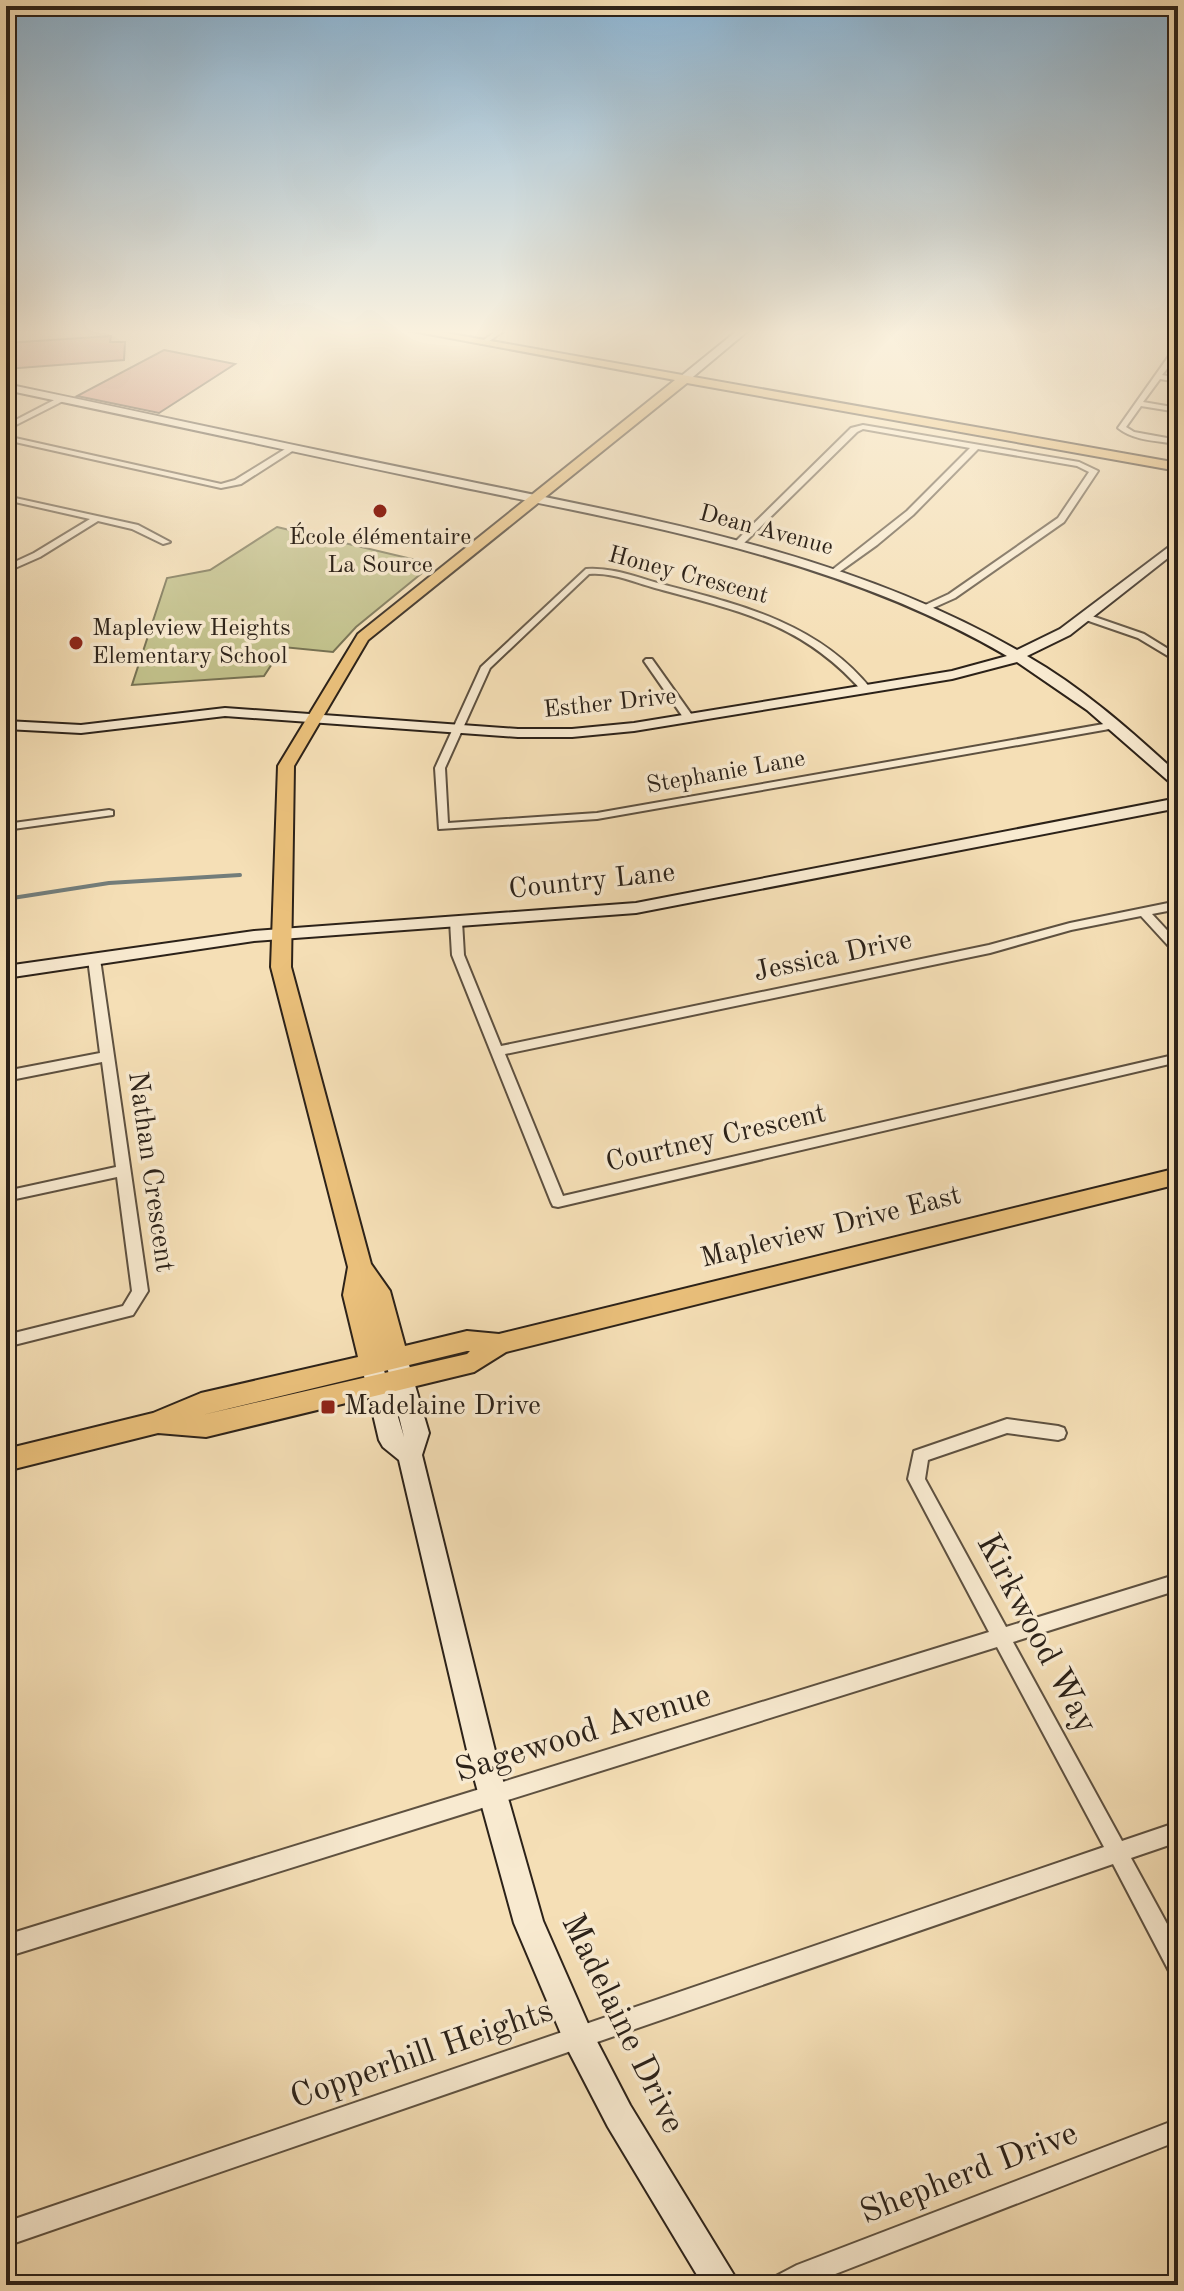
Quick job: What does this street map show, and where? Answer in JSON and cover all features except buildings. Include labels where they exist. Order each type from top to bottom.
[{"type":"main road","name":"Madelaine Drive","points":[[387,1371],[355,1295],[360,1267],[281,967],[286,768],[313,716],[363,637],[612,437]]},
{"type":"main road","points":[[1009,437],[1178,467]]},
{"type":"main road","name":"Mapleview Drive East","points":[[6,1460],[157,1423],[206,1426],[387,1371],[474,1362],[499,1344],[1178,1176]]},
{"type":"street","name":"Dean Avenue","points":[[241,437],[739,543],[835,572],[926,608],[1019,656],[1085,700],[1178,782]]},
{"type":"street","points":[[739,543],[847,437]]},
{"type":"street","points":[[926,608],[952,596],[1061,520],[1094,471],[1079,464],[928,437]]},
{"type":"street","points":[[1149,437],[1178,442]]},
{"type":"street","points":[[6,438],[221,486],[238,482],[293,448]]},
{"type":"street","points":[[835,572],[903,521],[946,482],[976,446]]},
{"type":"street","points":[[6,498],[135,527],[166,542]]},
{"type":"street","points":[[6,569],[37,555],[98,518]]},
{"type":"street","name":"Esther Drive","points":[[6,725],[81,729],[225,712],[572,733],[689,718],[960,673],[1019,656],[1055,638],[1086,617],[1178,544]]},
{"type":"street","name":"Honey Crescent","points":[[457,728],[491,659],[580,575],[591,571],[714,600],[770,619],[826,650],[866,689]]},
{"type":"street","points":[[1086,617],[1138,635],[1178,659]]},
{"type":"street","points":[[1165,650],[1178,647]]},
{"type":"street","points":[[649,661],[689,718]]},
{"type":"street","name":"Stephanie Lane","points":[[457,728],[439,772],[443,827],[597,816],[1115,725]]},
{"type":"street","name":"Country Lane","points":[[6,972],[282,934],[644,906],[1178,803]]},
{"type":"street","points":[[6,827],[109,813]]},
{"type":"street","name":"Jessica Drive","points":[[497,1051],[990,949],[1070,927],[1178,905]]},
{"type":"street","points":[[1144,912],[1178,949]]},
{"type":"street","name":"Courtney Crescent","points":[[456,921],[458,955],[558,1202],[1178,1058]]},
{"type":"street","name":"Nathan Crescent","points":[[6,1341],[113,1316],[128,1311],[136,1300],[139,1279],[94,959]]},
{"type":"street","points":[[6,1076],[108,1056]]},
{"type":"street","points":[[6,1196],[123,1171]]},
{"type":"street","name":"Madelaine Drive","points":[[387,1371],[391,1440],[410,1455],[493,1796],[529,1923],[578,2037],[619,2116],[723,2285]]},
{"type":"street","name":"Kirkwood Way","points":[[1058,1433],[1007,1426],[920,1456],[916,1479],[1178,1965]]},
{"type":"street","name":"Sagewood Avenue","points":[[6,1946],[1178,1582]]},
{"type":"street","name":"Copperhill Heights","points":[[6,2234],[1178,1832]]},
{"type":"street","name":"Shepherd Drive","points":[[785,2285],[797,2277],[1178,2130]]},
{"type":"shaded area","points":[[277,527],[433,564],[356,627],[333,652],[283,647],[264,676],[132,685],[167,578],[210,570]]},
{"type":"waterway","points":[[6,899],[109,883],[240,875]]},
{"type":"place","name":"École élémentaire La Source","points":[[380,511]]},
{"type":"place","name":"Mapleview Heights Elementary School","points":[[76,643]]},
{"type":"place","name":"Madelaine Drive","points":[[328,1407]]}]
